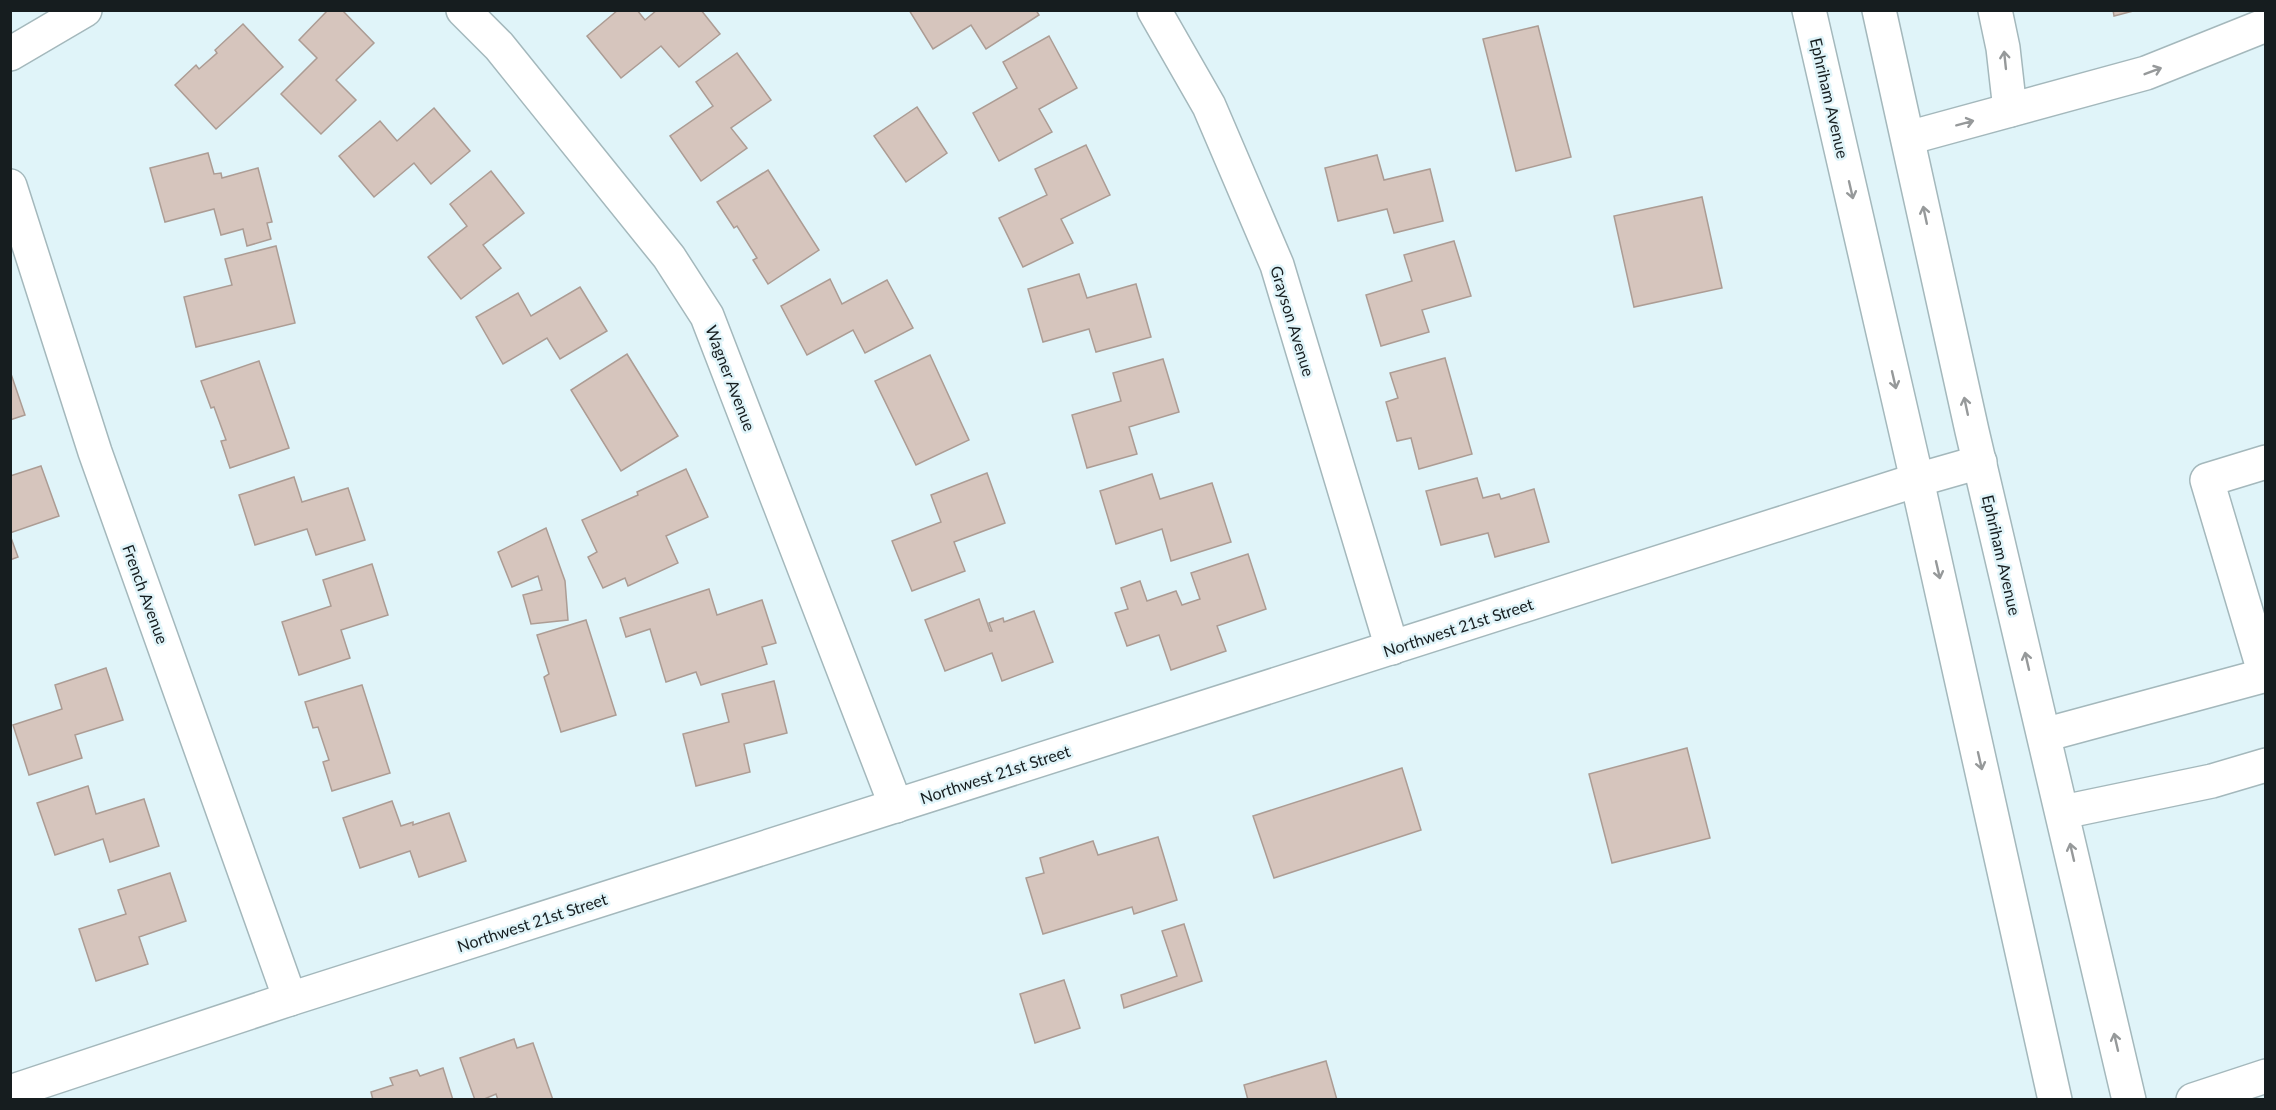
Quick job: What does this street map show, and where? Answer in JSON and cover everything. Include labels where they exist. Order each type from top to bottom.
[{"type":"street","points":[[10,54],[85,10]]},
{"type":"street","name":"Wagner Avenue","points":[[463,10],[499,46],[669,257],[706,316],[896,806]]},
{"type":"street","name":"Grayson Avenue","points":[[1154,10],[1209,106],[1276,265],[1392,648]]},
{"type":"street","name":"Ephriham Avenue","points":[[1809,10],[1917,480],[2055,1100]]},
{"type":"street","name":"Ephriham Avenue","points":[[1879,10],[1972,431],[2129,1100]]},
{"type":"street","points":[[1995,10],[2003,48],[2010,110]]},
{"type":"street","points":[[1908,138],[2146,74],[2265,26]]},
{"type":"street","name":"French Avenue","points":[[10,186],[95,452],[290,999]]},
{"type":"street","name":"Northwest 21st Street","points":[[10,1092],[290,999],[1917,480],[1980,462]]},
{"type":"street","points":[[2044,735],[2265,675],[2207,480],[2265,462]]},
{"type":"street","points":[[2063,812],[2212,782],[2265,765]]},
{"type":"street","points":[[2193,1100],[2265,1076]]},
{"type":"building","points":[[328,10],[342,10],[374,43],[336,80],[356,100],[321,134],[281,94],[317,58],[299,40]]},
{"type":"building","points":[[618,10],[637,10],[645,20],[657,10],[701,10],[720,34],[679,67],[661,46],[621,78],[587,36]]},
{"type":"building","points":[[909,10],[1036,10],[1039,15],[986,49],[971,25],[933,49]]},
{"type":"building","points":[[2113,10],[2137,10],[2114,16]]},
{"type":"building","points":[[243,24],[283,67],[216,129],[175,85],[196,65],[199,69],[217,53],[215,50]]},
{"type":"building","points":[[1538,26],[1571,157],[1516,171],[1483,39]]},
{"type":"building","points":[[1049,36],[1077,88],[1039,109],[1052,132],[999,161],[973,113],[1017,88],[1003,62]]},
{"type":"building","points":[[737,53],[771,100],[731,128],[747,148],[701,181],[670,136],[713,106],[696,82]]},
{"type":"building","points":[[917,107],[947,153],[906,182],[874,136]]},
{"type":"building","points":[[434,108],[470,151],[431,184],[414,163],[374,197],[339,156],[380,121],[397,141]]},
{"type":"building","points":[[1086,145],[1110,195],[1061,219],[1073,243],[1023,267],[999,218],[1047,195],[1035,169]]},
{"type":"building","points":[[208,153],[214,174],[221,173],[222,178],[258,168],[272,222],[267,223],[271,239],[247,246],[243,229],[221,235],[214,209],[165,222],[150,168]]},
{"type":"building","points":[[1377,155],[1384,180],[1430,169],[1443,221],[1394,233],[1387,209],[1338,221],[1325,168]]},
{"type":"building","points":[[768,170],[819,250],[768,284],[753,260],[757,258],[737,226],[734,228],[717,202]]},
{"type":"building","points":[[491,171],[524,213],[483,245],[501,268],[461,299],[428,257],[467,226],[450,204]]},
{"type":"building","points":[[1702,197],[1722,288],[1634,307],[1614,216]]},
{"type":"building","points":[[1454,241],[1471,296],[1422,310],[1429,332],[1381,346],[1366,295],[1412,281],[1404,255]]},
{"type":"building","points":[[276,246],[295,323],[196,347],[184,297],[232,285],[225,259]]},
{"type":"building","points":[[1079,274],[1087,298],[1136,284],[1151,337],[1096,352],[1089,329],[1043,342],[1028,289]]},
{"type":"building","points":[[830,279],[842,304],[887,280],[913,328],[865,353],[853,330],[807,355],[781,306]]},
{"type":"building","points":[[580,287],[607,331],[560,359],[547,338],[503,364],[476,317],[518,293],[531,316]]},
{"type":"building","points":[[627,354],[678,436],[621,471],[571,390]]},
{"type":"building","points":[[930,355],[969,440],[916,465],[875,381]]},
{"type":"building","points":[[1445,358],[1472,454],[1419,469],[1411,438],[1397,441],[1386,402],[1398,398],[1390,373]]},
{"type":"building","points":[[1163,359],[1179,412],[1129,427],[1137,454],[1087,468],[1072,415],[1121,401],[1113,373]]},
{"type":"building","points":[[259,361],[289,448],[230,468],[221,441],[226,440],[214,407],[211,408],[201,381]]},
{"type":"building","points":[[10,371],[25,415],[10,420]]},
{"type":"building","points":[[41,466],[59,516],[10,533],[10,476]]},
{"type":"building","points":[[686,469],[708,517],[666,536],[678,563],[628,586],[625,578],[603,588],[588,557],[597,552],[582,520],[638,495],[637,492]]},
{"type":"building","points":[[987,473],[1005,523],[954,542],[965,571],[912,591],[892,541],[941,522],[931,495]]},
{"type":"building","points":[[1152,474],[1160,499],[1212,483],[1231,542],[1171,561],[1162,529],[1116,544],[1100,491]]},
{"type":"building","points":[[294,477],[302,502],[348,488],[365,540],[316,555],[307,529],[255,545],[239,495]]},
{"type":"building","points":[[1477,478],[1483,498],[1499,494],[1501,499],[1534,489],[1549,542],[1495,557],[1488,533],[1441,545],[1426,491]]},
{"type":"building","points":[[546,528],[565,581],[568,620],[531,624],[523,595],[542,590],[538,576],[512,587],[498,552]]},
{"type":"building","points":[[10,535],[18,557],[10,560]]},
{"type":"building","points":[[1248,554],[1266,609],[1217,626],[1226,651],[1171,670],[1159,635],[1127,646],[1115,613],[1128,609],[1121,588],[1140,581],[1147,601],[1176,591],[1182,605],[1200,599],[1191,573]]},
{"type":"building","points":[[372,564],[388,615],[341,630],[350,658],[299,675],[282,622],[331,606],[323,580]]},
{"type":"building","points":[[709,589],[717,615],[762,600],[776,643],[762,647],[767,664],[701,685],[696,672],[666,682],[650,629],[626,637],[620,618]]},
{"type":"building","points":[[979,599],[990,631],[992,631],[989,623],[1003,618],[1004,622],[1034,611],[1053,662],[1002,681],[992,653],[945,671],[925,620]]},
{"type":"building","points":[[586,620],[616,715],[561,732],[544,677],[549,674],[537,635]]},
{"type":"building","points":[[106,668],[123,720],[75,735],[82,758],[29,775],[13,725],[62,709],[55,685]]},
{"type":"building","points":[[774,681],[787,733],[744,744],[750,772],[696,786],[683,734],[729,722],[722,694]]},
{"type":"building","points":[[362,685],[390,773],[332,791],[323,762],[329,760],[318,727],[313,728],[305,702]]},
{"type":"building","points":[[1687,748],[1710,838],[1612,863],[1589,774]]},
{"type":"building","points":[[1402,768],[1421,830],[1274,878],[1253,816]]},
{"type":"building","points":[[88,786],[96,814],[144,799],[159,846],[110,862],[103,839],[55,855],[37,803]]},
{"type":"building","points":[[392,801],[401,826],[413,822],[413,825],[449,813],[466,861],[419,877],[410,851],[360,868],[343,818]]},
{"type":"building","points":[[1158,837],[1177,900],[1134,914],[1132,907],[1043,934],[1026,878],[1044,873],[1040,858],[1093,841],[1098,855]]},
{"type":"building","points":[[170,873],[186,921],[139,937],[148,964],[96,981],[79,929],[126,914],[118,890]]},
{"type":"building","points":[[1184,924],[1202,981],[1124,1008],[1121,995],[1177,976],[1162,931]]},
{"type":"building","points":[[1064,980],[1080,1028],[1035,1043],[1020,994]]},
{"type":"building","points":[[514,1039],[517,1048],[533,1043],[553,1100],[498,1100],[496,1094],[482,1100],[475,1100],[460,1058]]},
{"type":"building","points":[[1326,1061],[1337,1100],[1248,1100],[1244,1085]]},
{"type":"building","points":[[443,1068],[453,1100],[373,1100],[371,1092],[393,1085],[390,1078],[417,1070],[420,1076]]}]
